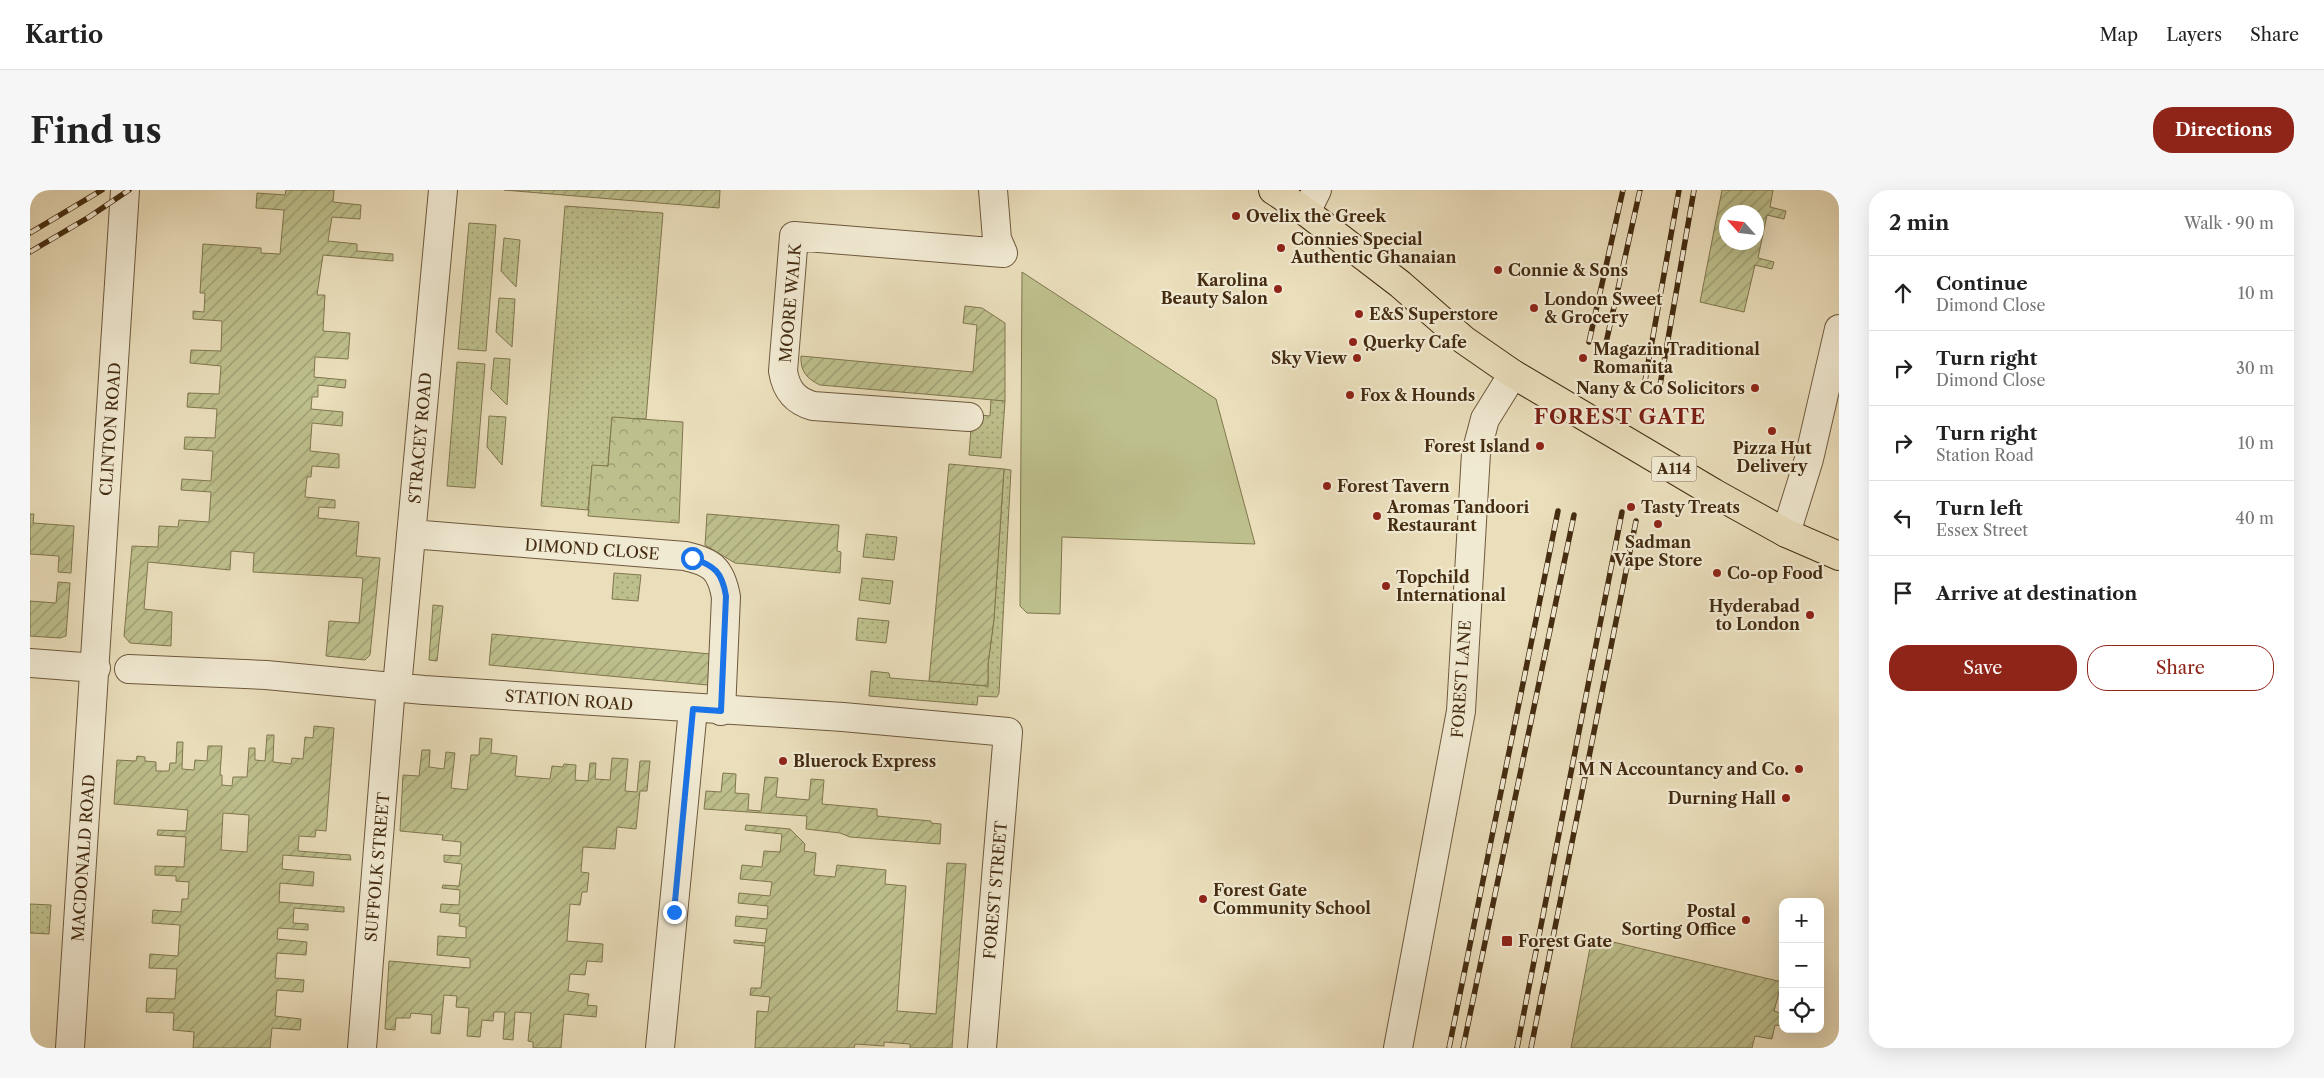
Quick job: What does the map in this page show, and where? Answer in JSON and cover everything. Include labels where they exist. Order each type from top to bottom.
[{"type":"main road","name":"A114","points":[[1273,190],[1312,201],[1400,284],[1464,340],[1513,374],[1714,493],[1786,533],[1839,556]]},
{"type":"street","name":"CLINTON ROAD","points":[[96,668],[125,190]]},
{"type":"street","name":"STRACEY ROAD","points":[[394,687],[411,534],[443,190]]},
{"type":"street","name":"MOORE WALK","points":[[970,417],[813,406],[796,398],[785,381],[783,371],[794,236],[1003,253],[997,238],[993,190]]},
{"type":"street","points":[[1786,533],[1809,459],[1839,329]]},
{"type":"street","name":"FOREST LANE","points":[[1398,1048],[1461,710],[1476,453],[1485,419],[1513,374]]},
{"type":"street","name":"DIMOND CLOSE","points":[[411,534],[685,556],[706,562],[723,578],[726,596],[721,711]]},
{"type":"street","points":[[30,663],[96,668]]},
{"type":"street","name":"MACDONALD ROAD","points":[[70,1048],[96,668]]},
{"type":"street","name":"STATION ROAD","points":[[129,669],[266,676],[693,709],[843,718],[1008,732]]},
{"type":"street","name":"SUFFOLK STREET","points":[[362,1048],[394,687]]},
{"type":"street","points":[[660,1048],[693,709]]},
{"type":"street","name":"FOREST STREET","points":[[982,1048],[1008,732]]},
{"type":"green space","points":[[286,190],[334,190],[333,202],[361,205],[360,219],[332,217],[328,241],[357,244],[357,251],[393,254],[393,261],[323,255],[317,295],[325,295],[323,331],[350,333],[348,359],[315,357],[314,377],[346,380],[345,388],[318,385],[318,397],[312,397],[311,409],[343,412],[342,426],[312,423],[310,451],[339,454],[339,468],[312,466],[311,477],[307,477],[305,497],[335,500],[335,508],[319,507],[318,518],[359,522],[356,556],[380,558],[370,655],[365,660],[326,656],[329,621],[359,623],[363,578],[253,572],[254,553],[231,551],[230,570],[148,562],[144,609],[172,612],[171,646],[130,643],[124,636],[132,546],[158,547],[159,526],[178,527],[179,520],[209,522],[211,492],[181,490],[182,479],[211,481],[213,451],[184,449],[185,437],[215,438],[217,409],[187,407],[188,393],[219,394],[221,366],[190,363],[191,350],[221,351],[222,321],[193,319],[193,311],[204,312],[205,293],[200,293],[203,244],[261,248],[261,253],[280,254],[284,210],[256,208],[257,193],[285,195]]},
{"type":"green space","points":[[504,190],[720,190],[719,208]]},
{"type":"green space","points":[[1722,190],[1773,190],[1770,207],[1786,211],[1784,219],[1767,215],[1764,229],[1764,205],[1719,205]]},
{"type":"green space","points":[[1719,205],[1719,250],[1760,250],[1758,258],[1774,262],[1772,269],[1755,265],[1744,312],[1700,302]]},
{"type":"green space","points":[[565,206],[663,213],[646,419],[612,418],[608,466],[592,466],[588,510],[541,506]]},
{"type":"green space","points":[[469,223],[496,225],[486,351],[458,349]]},
{"type":"green space","points":[[504,238],[520,240],[516,287],[501,271]]},
{"type":"green space","points":[[1022,272],[1216,399],[1255,544],[1062,537],[1060,614],[1027,613],[1020,606]]},
{"type":"green space","points":[[499,298],[515,299],[512,347],[496,332]]},
{"type":"green space","points":[[965,306],[982,308],[1005,323],[1005,401],[820,385],[811,380],[803,370],[801,356],[973,372],[977,325],[963,323]]},
{"type":"green space","points":[[494,358],[510,359],[507,405],[491,389]]},
{"type":"green space","points":[[457,362],[485,364],[475,488],[447,486]]},
{"type":"green space","points":[[991,399],[1005,401],[1001,458],[969,455],[972,414],[990,416]]},
{"type":"green space","points":[[489,416],[506,417],[502,465],[487,447]]},
{"type":"green space","points":[[612,417],[683,422],[679,523],[588,516],[592,465],[608,466]]},
{"type":"green space","points":[[949,464],[1004,469],[994,619],[988,664],[988,686],[929,681]]},
{"type":"green space","points":[[1004,469],[1011,470],[999,693],[997,697],[978,696],[977,705],[869,696],[871,671],[889,673],[890,678],[988,686],[988,664],[994,619]]},
{"type":"green space","points":[[30,514],[34,514],[33,523],[74,526],[71,573],[58,572],[59,556],[30,554]]},
{"type":"green space","points":[[707,514],[839,525],[837,551],[841,552],[840,573],[735,563],[705,545]]},
{"type":"green space","points":[[866,534],[897,537],[894,560],[863,557]]},
{"type":"green space","points":[[614,573],[641,575],[638,601],[612,599]]},
{"type":"green space","points":[[862,578],[893,581],[890,604],[859,600]]},
{"type":"green space","points":[[58,582],[70,583],[66,636],[60,638],[30,636],[30,601],[56,603]]},
{"type":"green space","points":[[433,605],[443,606],[437,661],[429,660]]},
{"type":"green space","points":[[858,618],[889,621],[886,643],[856,640]]},
{"type":"green space","points":[[492,634],[711,654],[708,685],[489,665]]},
{"type":"green space","points":[[314,726],[334,728],[326,831],[316,830],[315,837],[299,836],[298,851],[350,855],[351,860],[283,855],[282,869],[314,872],[313,886],[280,883],[279,902],[344,907],[344,912],[294,908],[293,923],[308,924],[308,930],[278,928],[277,939],[307,942],[306,955],[277,953],[275,978],[304,980],[303,992],[277,990],[275,1016],[301,1019],[300,1030],[272,1028],[270,1048],[193,1048],[194,1032],[173,1030],[174,1013],[146,1012],[147,998],[175,999],[177,969],[149,968],[150,954],[178,956],[180,925],[152,923],[153,910],[181,912],[182,899],[188,899],[189,882],[176,881],[176,876],[155,875],[155,866],[184,867],[186,837],[157,835],[158,830],[186,831],[188,810],[114,804],[117,760],[136,761],[137,756],[145,757],[145,761],[156,762],[156,771],[169,771],[170,763],[176,763],[177,742],[183,742],[182,769],[194,770],[195,760],[207,761],[208,746],[222,746],[220,775],[222,775],[222,785],[232,786],[233,777],[247,777],[249,748],[255,748],[255,760],[265,761],[267,735],[274,735],[273,762],[291,764],[292,758],[303,759],[305,737],[313,738]],"holes":[[[223,813],[249,815],[247,852],[221,850]]]},
{"type":"green space","points":[[480,738],[492,739],[491,753],[517,756],[515,776],[550,779],[552,766],[563,767],[564,764],[576,765],[575,780],[588,781],[590,763],[596,763],[595,779],[610,780],[612,758],[628,759],[625,791],[637,792],[640,761],[650,761],[647,791],[640,791],[636,829],[617,827],[615,849],[583,847],[581,872],[589,873],[587,892],[582,892],[580,905],[570,904],[567,941],[603,944],[602,962],[587,961],[585,975],[570,974],[568,991],[589,994],[587,1005],[597,1006],[596,1017],[564,1014],[561,1048],[533,1048],[533,1042],[528,1041],[531,1013],[515,1012],[513,1040],[503,1039],[505,1012],[494,1012],[493,1021],[482,1020],[480,1037],[467,1036],[469,1008],[456,1007],[457,996],[444,995],[440,1034],[431,1033],[432,1015],[411,1013],[410,1018],[396,1018],[395,1030],[385,1029],[389,961],[470,968],[470,958],[437,955],[438,936],[466,938],[466,927],[459,926],[460,914],[440,912],[441,904],[459,905],[460,890],[442,888],[443,885],[459,886],[462,864],[444,862],[444,855],[460,856],[461,842],[442,840],[443,835],[400,831],[403,775],[419,776],[422,750],[430,750],[429,767],[444,769],[446,752],[455,753],[451,788],[467,790],[471,755],[479,755]]},
{"type":"green space","points":[[723,773],[736,774],[735,793],[749,794],[748,810],[761,811],[765,777],[778,778],[776,797],[809,800],[811,779],[824,780],[822,804],[877,809],[877,816],[931,821],[931,823],[941,824],[940,844],[850,837],[840,833],[806,829],[807,816],[704,809],[706,791],[721,792]]},
{"type":"green space","points":[[746,825],[790,829],[805,844],[804,851],[816,853],[814,875],[835,877],[837,865],[886,870],[885,884],[906,886],[897,1011],[936,1014],[947,863],[966,864],[952,1048],[910,1048],[910,1044],[884,1042],[884,1046],[855,1044],[854,1048],[755,1048],[757,1011],[768,1012],[770,997],[750,995],[751,988],[761,988],[765,946],[734,943],[734,940],[765,943],[767,929],[735,926],[736,916],[767,919],[768,906],[738,903],[739,893],[770,896],[772,882],[740,879],[742,865],[762,867],[764,851],[780,852],[782,834],[745,830]]},
{"type":"green space","points":[[30,904],[51,905],[49,934],[30,933]]},
{"type":"green space","points":[[1592,937],[1779,981],[1779,993],[1774,1011],[1779,1013],[1779,1026],[1775,1025],[1772,1039],[1755,1036],[1752,1048],[1571,1048]]},
{"type":"railway","points":[[30,233],[102,190]]},
{"type":"railway","points":[[30,252],[89,217],[129,190]]},
{"type":"railway","points":[[1589,342],[1623,190]]},
{"type":"railway","points":[[1604,352],[1640,190]]},
{"type":"railway","points":[[1645,381],[1679,190]]},
{"type":"railway","points":[[1659,391],[1694,190]]},
{"type":"railway","points":[[1449,1048],[1558,511]]},
{"type":"railway","points":[[1517,1048],[1622,512]]},
{"type":"railway","points":[[1463,1048],[1574,515]]},
{"type":"railway","points":[[1531,1048],[1636,521]]},
{"type":"place","name":"Ovelix the Greek","points":[[1236,216]]},
{"type":"place","name":"Connies Special Authentic Ghanaian","points":[[1281,248]]},
{"type":"place","name":"Connie & Sons","points":[[1498,270]]},
{"type":"place","name":"Karolina Beauty Salon","points":[[1278,289]]},
{"type":"place","name":"London Sweet & Grocery","points":[[1534,308]]},
{"type":"place","name":"E&S Superstore","points":[[1359,314]]},
{"type":"place","name":"Querky Cafe","points":[[1353,342]]},
{"type":"place","name":"Sky View","points":[[1357,358]]},
{"type":"place","name":"Magazin Traditional Romanita","points":[[1583,358]]},
{"type":"place","name":"Nany & Co Solicitors","points":[[1755,388]]},
{"type":"place","name":"Fox & Hounds","points":[[1350,395]]},
{"type":"place","name":"Pizza Hut Delivery","points":[[1772,431]]},
{"type":"place","name":"Forest Island","points":[[1540,446]]},
{"type":"place","name":"Forest Tavern","points":[[1327,486]]},
{"type":"place","name":"Tasty Treats","points":[[1631,507]]},
{"type":"place","name":"Aromas Tandoori Restaurant","points":[[1377,516]]},
{"type":"place","name":"Sadman Vape Store","points":[[1658,524]]},
{"type":"place","name":"Co-op Food","points":[[1717,573]]},
{"type":"place","name":"Topchild International","points":[[1386,586]]},
{"type":"place","name":"Hyderabad to London","points":[[1810,615]]},
{"type":"place","name":"Bluerock Express","points":[[783,761]]},
{"type":"place","name":"M N Accountancy and Co.","points":[[1799,769]]},
{"type":"place","name":"Durning Hall","points":[[1786,798]]},
{"type":"place","name":"Forest Gate Community School","points":[[1203,899]]},
{"type":"place","name":"Postal Sorting Office","points":[[1746,920]]},
{"type":"place","name":"Forest Gate","points":[[1507,941]]},
{"type":"district","name":"FOREST GATE","points":[[1620,417]]},
{"type":"route","points":[[674,912],[693,709],[721,711],[726,596],[723,578],[706,562],[692,558]]}]
